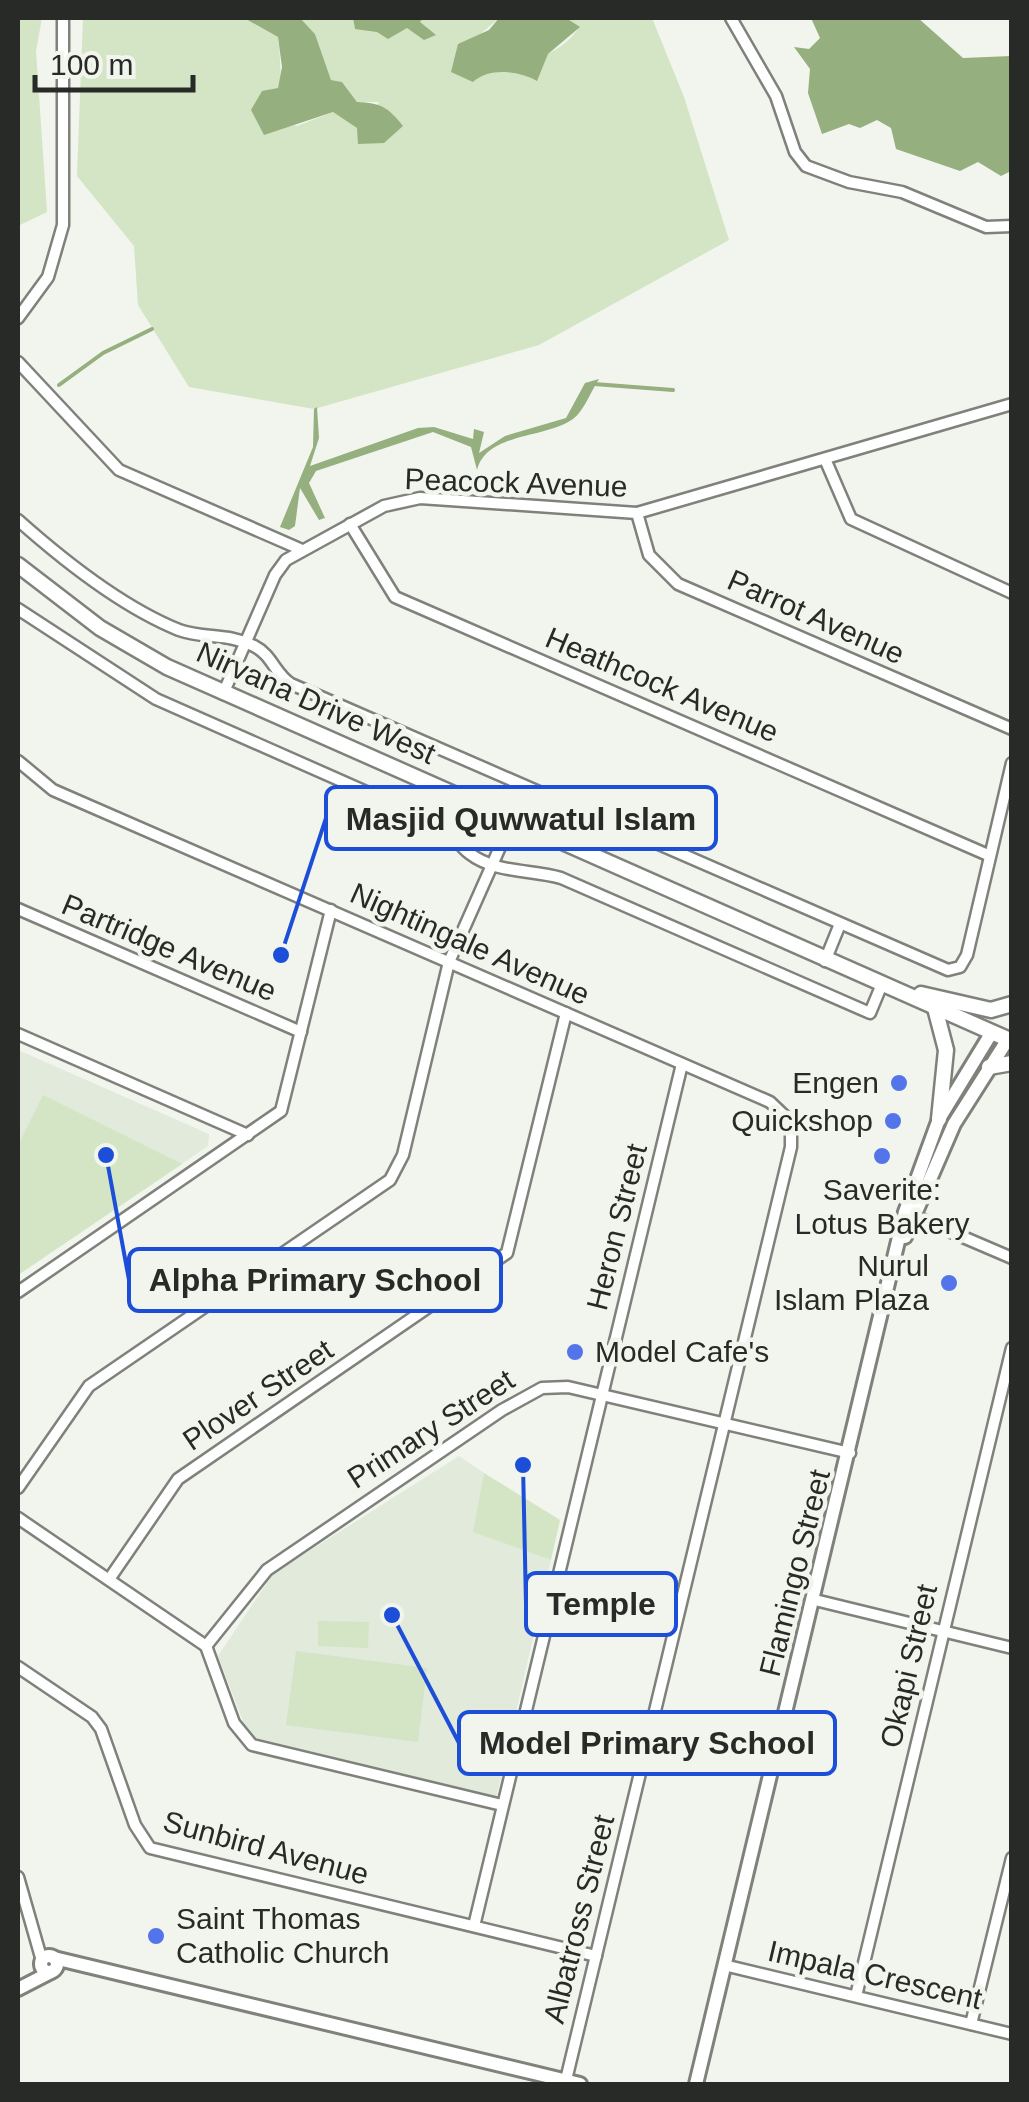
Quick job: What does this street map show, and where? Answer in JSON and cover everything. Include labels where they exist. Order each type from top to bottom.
[{"type":"main road","name":"Nirvana Drive West","points":[[18,565],[124,644],[224,694],[1010,1038]]},
{"type":"main road","points":[[889,987],[991,1010],[1012,1007]]},
{"type":"main road","points":[[992,1032],[1012,1007]]},
{"type":"main road","points":[[935,1008],[946,1050],[939,1119]]},
{"type":"main road","points":[[989,1067],[1012,1064]]},
{"type":"street","points":[[18,318],[48,276],[63,225],[62,18]]},
{"type":"street","points":[[731,18],[776,96],[795,152],[806,166],[850,182],[902,192],[986,227],[1012,226]]},
{"type":"street","points":[[18,362],[119,470],[300,549]]},
{"type":"street","name":"Peacock Avenue","points":[[224,694],[275,575],[300,549],[396,501],[420,498],[637,513],[1012,404]]},
{"type":"street","points":[[824,460],[851,519],[1012,593]]},
{"type":"street","name":"Parrot Avenue","points":[[637,513],[649,555],[678,584],[1012,729]]},
{"type":"street","points":[[18,520],[105,586],[166,624],[184,632],[218,633],[245,642],[266,653],[281,677],[291,684],[941,967],[960,967],[967,954],[1012,763]]},
{"type":"street","name":"Heathcock Avenue","points":[[350,524],[395,596],[988,855]]},
{"type":"street","points":[[18,609],[156,699],[441,825],[470,854],[493,864],[523,874],[561,878],[870,1013],[889,987]]},
{"type":"street","name":"Nightingale Avenue","points":[[18,761],[53,790],[770,1102],[791,1122]]},
{"type":"street","points":[[18,1488],[89,1386],[390,1180],[403,1155],[449,962],[512,820]]},
{"type":"street","name":"Partridge Avenue","points":[[18,910],[301,1032]]},
{"type":"street","points":[[18,1292],[281,1111],[330,910]]},
{"type":"street","points":[[826,960],[840,924]]},
{"type":"street","name":"Plover Street","points":[[110,1578],[178,1479],[507,1253],[566,1013]]},
{"type":"street","name":"Flamingo Street","points":[[696,2084],[728,1966],[899,1248],[939,1119],[992,1032]]},
{"type":"street","points":[[18,1034],[248,1135]]},
{"type":"street","name":"Flamingo Street","points":[[910,1214],[949,1134],[1010,1038]]},
{"type":"street","name":"Heron Street","points":[[474,1926],[682,1064]]},
{"type":"street","name":"Albatross Street","points":[[565,2083],[790,1148],[791,1122]]},
{"type":"street","points":[[910,1214],[1012,1258]]},
{"type":"street","name":"Okapi Street","points":[[856,1996],[1012,1348]]},
{"type":"street","name":"Primary Street","points":[[206,1646],[268,1570],[502,1410],[550,1386],[602,1392],[850,1452]]},
{"type":"street","points":[[18,1518],[206,1646],[234,1723],[252,1746],[502,1805]]},
{"type":"street","points":[[814,1600],[1012,1648]]},
{"type":"street","name":"Sunbird Avenue","points":[[18,1666],[92,1717],[101,1729],[135,1825],[150,1848],[596,1956]]},
{"type":"street","points":[[971,2024],[1008,1887],[1012,1858]]},
{"type":"street","points":[[18,1877],[35,1937],[49,1963]]},
{"type":"street","points":[[18,1989],[49,1963],[92,1967],[580,2084]]},
{"type":"street","name":"Impala Crescent","points":[[728,1966],[1012,2034]]},
{"type":"shaded area","points":[[18,18],[42,18],[36,51],[47,212],[18,226]]},
{"type":"shaded area","points":[[83,18],[244,18],[278,37],[286,124],[297,126],[333,112],[358,128],[359,144],[379,102],[357,102],[342,82],[331,80],[315,34],[300,18],[353,18],[355,29],[407,28],[423,18],[499,18],[477,37],[480,75],[535,59],[560,47],[579,27],[566,18],[652,18],[684,97],[729,240],[539,345],[314,409],[189,387],[138,305],[134,246],[77,176]]},
{"type":"shaded area","points":[[244,18],[300,18],[315,34],[331,80],[342,82],[357,102],[388,110],[403,126],[384,143],[358,144],[357,128],[333,112],[264,135],[251,110],[262,91],[278,88],[282,67],[278,37]]},
{"type":"shaded area","points":[[353,18],[423,18],[420,22],[436,35],[424,40],[407,28],[388,39],[377,32],[355,29]]},
{"type":"shaded area","points":[[499,18],[566,18],[580,27],[548,54],[537,81],[504,72],[487,74],[473,82],[451,72],[458,44],[489,30]]},
{"type":"shaded area","points":[[811,18],[918,18],[963,58],[1011,56],[1011,171],[1001,176],[978,162],[960,171],[896,149],[891,128],[877,120],[860,128],[849,124],[822,134],[808,93],[810,69],[794,47],[809,49],[820,38]]},
{"type":"shaded area","points":[[599,379],[573,419],[504,442],[483,458],[477,470],[471,447],[433,432],[316,471],[309,483],[325,518],[319,520],[300,488],[295,526],[289,530],[280,527],[313,447],[317,407],[319,438],[310,466],[418,428],[434,427],[473,439],[474,429],[484,432],[479,453],[505,436],[566,418],[585,383]]},
{"type":"shaded area","points":[[18,1050],[209,1134],[208,1146],[18,1275]]},
{"type":"shaded area","points":[[43,1095],[182,1164],[18,1275],[18,1146]]},
{"type":"shaded area","points":[[459,1456],[484,1473],[474,1532],[551,1560],[496,1799],[251,1742],[218,1656],[273,1574]]},
{"type":"shaded area","points":[[484,1473],[560,1520],[551,1560],[473,1532]]},
{"type":"shaded area","points":[[318,1621],[369,1622],[368,1648],[318,1646]]},
{"type":"shaded area","points":[[296,1651],[427,1668],[418,1742],[286,1725]]},
{"type":"waterway","points":[[59,385],[103,353],[152,329]]},
{"type":"waterway","points":[[594,384],[673,390]]},
{"type":"place","name":"Masjid Quwwatul Islam","points":[[281,955]]},
{"type":"place","name":"Engen","points":[[899,1083]]},
{"type":"place","name":"Quickshop","points":[[893,1121]]},
{"type":"place","name":"Alpha Primary School","points":[[106,1155]]},
{"type":"place","name":"Saverite: Lotus Bakery","points":[[882,1156]]},
{"type":"place","name":"Nurul Islam Plaza","points":[[949,1283]]},
{"type":"place","name":"Model Cafe's","points":[[575,1352]]},
{"type":"place","name":"Temple","points":[[523,1465]]},
{"type":"place","name":"Model Primary School","points":[[392,1615]]},
{"type":"place","name":"Saint Thomas Catholic Church","points":[[156,1936]]}]
